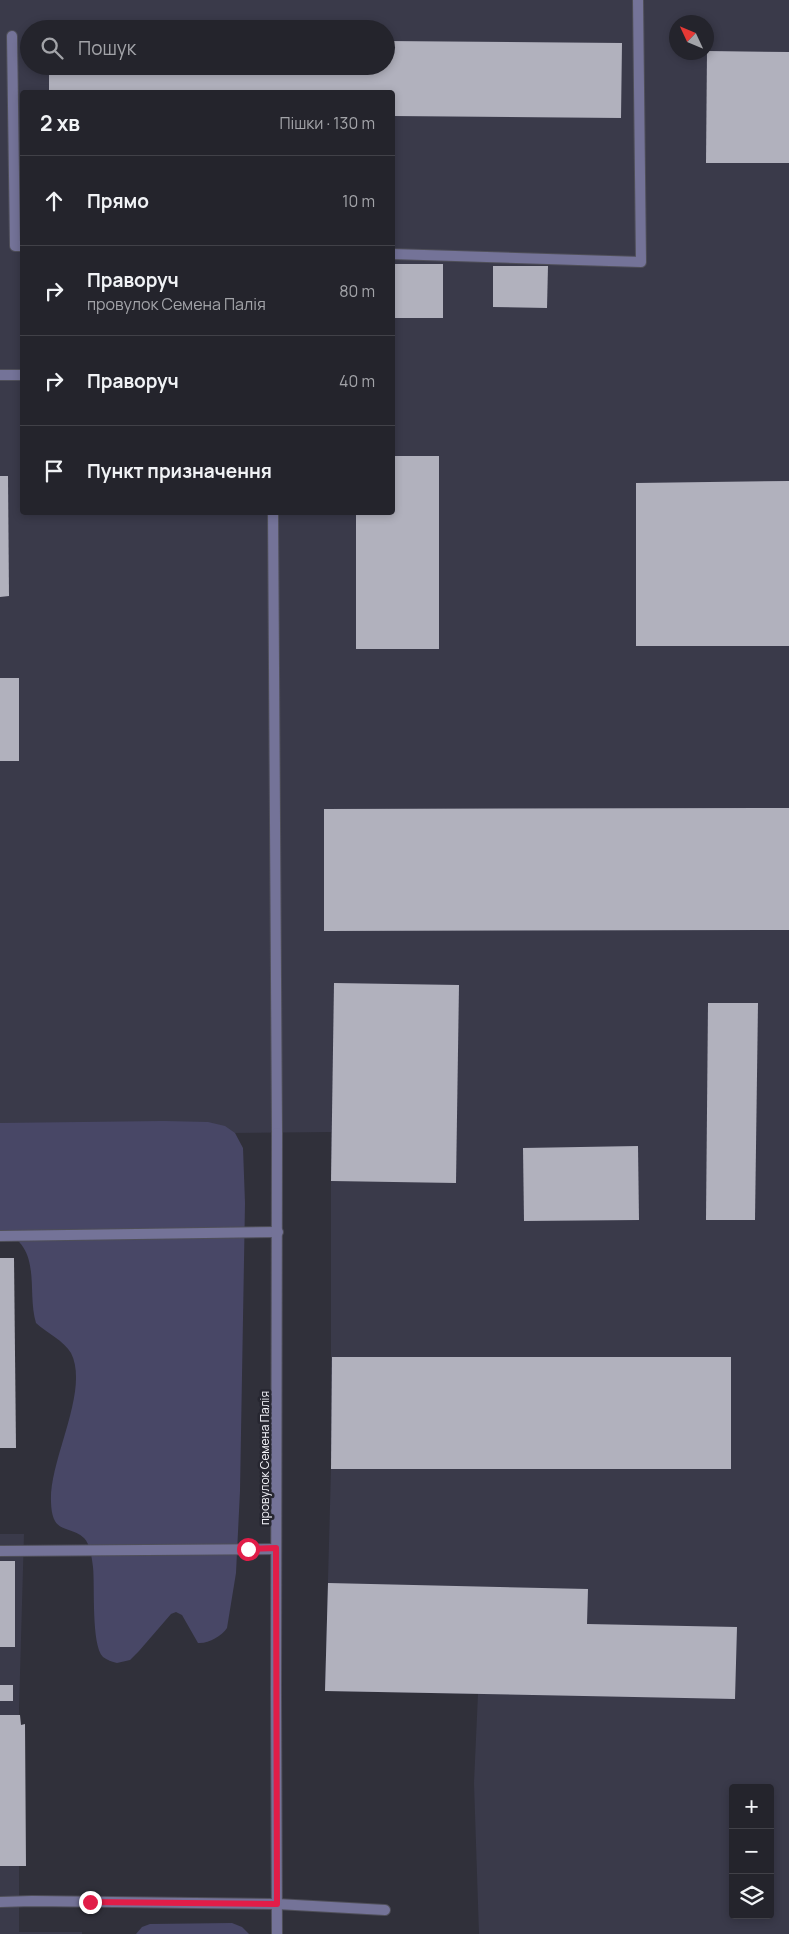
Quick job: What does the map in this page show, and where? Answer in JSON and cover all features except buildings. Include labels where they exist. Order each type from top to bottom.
[{"type":"street","points":[[395,254],[641,262],[638,0]]},
{"type":"street","points":[[12,36],[15,246],[20,246]]},
{"type":"street","points":[[0,375],[20,375]]},
{"type":"street","name":"провулок Семена Палія","points":[[273,515],[278,1232],[276,1548],[277,1934]]},
{"type":"street","points":[[0,1236],[278,1232]]},
{"type":"street","points":[[0,1551],[276,1548]]},
{"type":"street","points":[[0,1902],[277,1904],[385,1910]]},
{"type":"shaded area","points":[[0,0],[789,0],[789,1934],[479,1934],[474,1783],[478,1694],[325,1691],[331,1469],[331,1132],[0,1135]]},
{"type":"shaded area","points":[[208,1122],[225,1126],[235,1133],[243,1148],[245,1203],[240,1491],[236,1573],[227,1628],[218,1637],[210,1641],[198,1643],[182,1615],[176,1612],[171,1614],[130,1660],[117,1663],[103,1657],[99,1650],[95,1628],[93,1567],[88,1544],[78,1534],[58,1525],[52,1513],[52,1485],[72,1406],[76,1386],[76,1369],[68,1349],[36,1323],[28,1257],[23,1246],[14,1237],[0,1230],[0,1123]]},
{"type":"shaded area","points":[[0,1534],[24,1534],[19,1709],[19,1932],[82,1932],[82,1934],[0,1934]]},
{"type":"shaded area","points":[[232,1923],[242,1927],[249,1934],[136,1934],[142,1927],[150,1924]]},
{"type":"route","points":[[90,1902],[277,1904],[276,1548],[248,1549]]}]
